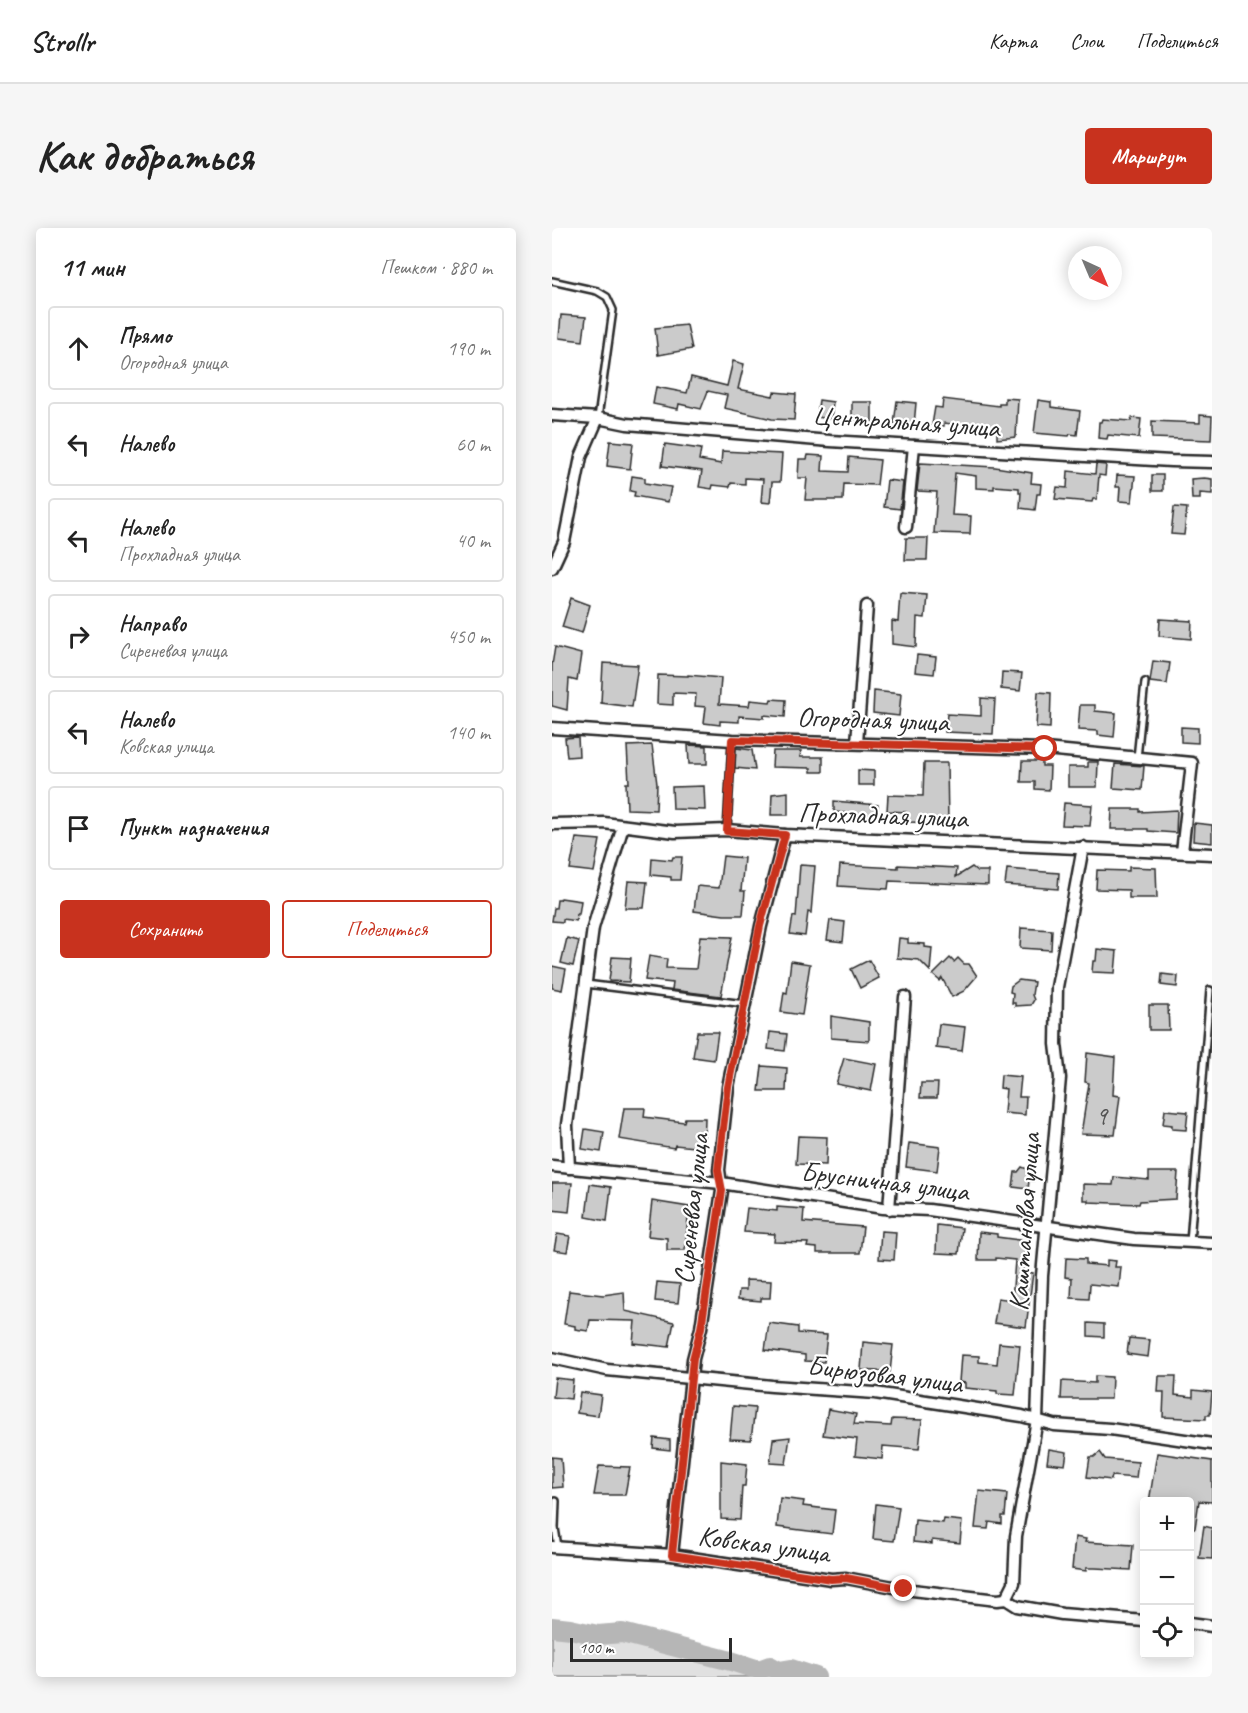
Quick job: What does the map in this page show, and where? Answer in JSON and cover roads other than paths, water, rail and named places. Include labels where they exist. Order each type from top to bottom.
[{"type":"street","name":"Центральная улица","points":[[552,415],[598,418],[627,424],[914,446],[1212,462]]},
{"type":"street","points":[[552,568],[564,542],[581,457],[598,418]]},
{"type":"street","points":[[906,527],[914,446]]},
{"type":"street","points":[[857,743],[867,606]]},
{"type":"street","name":"Огородная улица","points":[[552,728],[732,740],[1045,749],[1192,763],[1182,852]]},
{"type":"street","name":"Прохладная улица","points":[[552,824],[604,823],[675,832],[727,831],[1212,854]]},
{"type":"street","points":[[569,1168],[567,1125],[593,928],[623,826]]},
{"type":"street","name":"Сиреневая улица","points":[[672,1555],[691,1378],[721,1203],[722,1191],[718,1170],[728,1087],[760,926],[785,835]]},
{"type":"street","name":"Каштановая улица","points":[[1006,1599],[1014,1583],[1016,1536],[1037,1420],[1042,1276],[1060,1078],[1056,1044],[1057,987],[1083,847]]},
{"type":"street","points":[[889,1209],[905,997]]},
{"type":"street","name":"Брусничная улица","points":[[552,1166],[720,1183],[889,1209],[929,1210],[1134,1239],[1212,1243]]},
{"type":"street","name":"Бирюзовая улица","points":[[552,1359],[607,1370],[772,1386],[875,1393],[938,1402],[1054,1425],[1110,1429],[1212,1444]]},
{"type":"street","name":"Ковская улица","points":[[555,1548],[672,1555],[831,1579],[846,1578],[904,1589],[996,1600],[1006,1599],[1017,1606],[1062,1614],[1140,1621]]},
{"type":"street","points":[[1194,1624],[1212,1626]]},
{"type":"lane","points":[[552,281],[597,291],[607,297],[613,310],[604,388],[599,402],[598,418]]},
{"type":"lane","points":[[1137,758],[1145,682]]},
{"type":"lane","points":[[727,831],[732,740]]},
{"type":"lane","points":[[586,984],[745,1004]]},
{"type":"lane","points":[[1190,1242],[1210,990]]},
{"type":"lane","points":[[555,1548],[556,1501]]},
{"type":"waterway","points":[[552,1627],[598,1635],[622,1633],[759,1670],[770,1666],[779,1671],[791,1669],[816,1677]]}]
